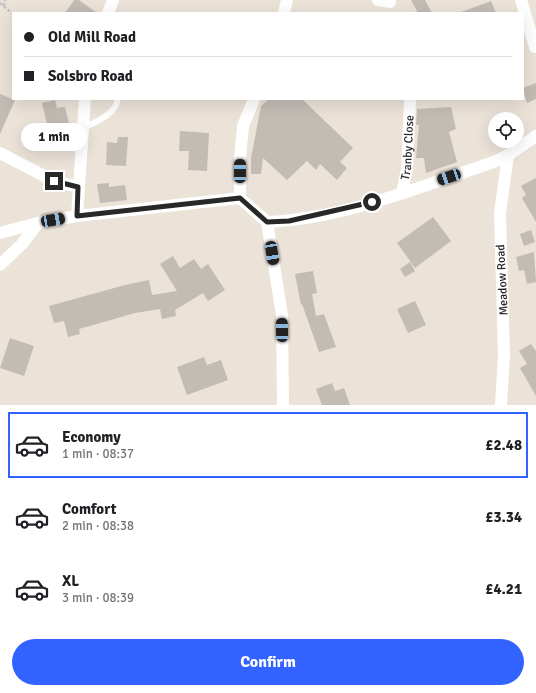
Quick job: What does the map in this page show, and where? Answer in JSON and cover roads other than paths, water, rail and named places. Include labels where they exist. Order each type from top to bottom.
[{"type":"street","points":[[108,12],[113,0]]},
{"type":"street","points":[[284,12],[287,0]]},
{"type":"street","points":[[521,0],[535,47]]},
{"type":"street","points":[[77,216],[78,187],[86,100]]},
{"type":"street","points":[[240,198],[240,158],[243,126],[254,100]]},
{"type":"street","name":"Tranby Close","points":[[402,192],[407,169],[410,102]]},
{"type":"street","points":[[267,222],[289,221],[304,218],[357,206],[402,192],[494,162],[508,155],[536,136]]},
{"type":"street","points":[[0,153],[54,181],[78,187]]},
{"type":"street","name":"Meadow Road","points":[[501,405],[504,342],[500,213],[508,155]]},
{"type":"street","points":[[0,233],[38,223],[77,216],[240,198],[267,222],[282,315],[283,405]]},
{"type":"street","points":[[0,265],[22,244],[38,223]]},
{"type":"lane","points":[[83,128],[104,117],[112,110],[117,100]]}]
